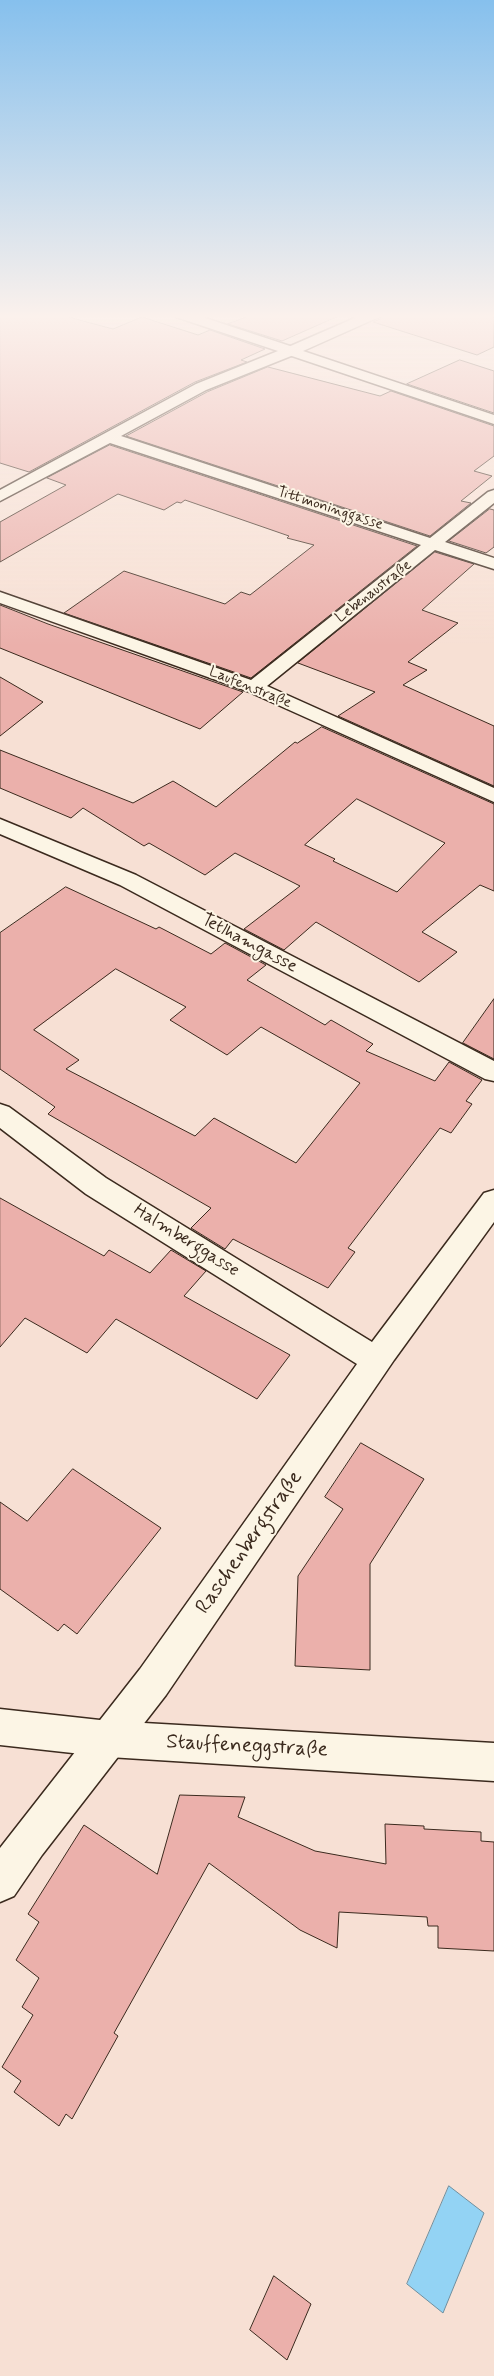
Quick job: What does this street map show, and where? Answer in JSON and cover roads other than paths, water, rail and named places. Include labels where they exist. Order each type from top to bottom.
[{"type":"street","points":[[0,496],[131,425]]},
{"type":"street","name":"Tittmoninggasse","points":[[108,437],[435,543],[494,564]]},
{"type":"street","name":"Lebenaustraße","points":[[254,688],[494,495]]},
{"type":"street","name":"Laufenstraße","points":[[0,597],[254,688],[494,796]]},
{"type":"street","name":"Tetlhamgasse","points":[[0,826],[128,880],[494,1072]]},
{"type":"street","name":"Halmberggasse","points":[[0,1114],[96,1186],[377,1361]]},
{"type":"street","name":"Raschenbergstraße","points":[[0,1882],[28,1841],[153,1682],[377,1361],[494,1201]]},
{"type":"street","name":"Stauffeneggstraße","points":[[0,1727],[109,1739],[494,1762]]},
{"type":"water","points":[[449,2186],[484,2213],[443,2313],[407,2284]]}]
